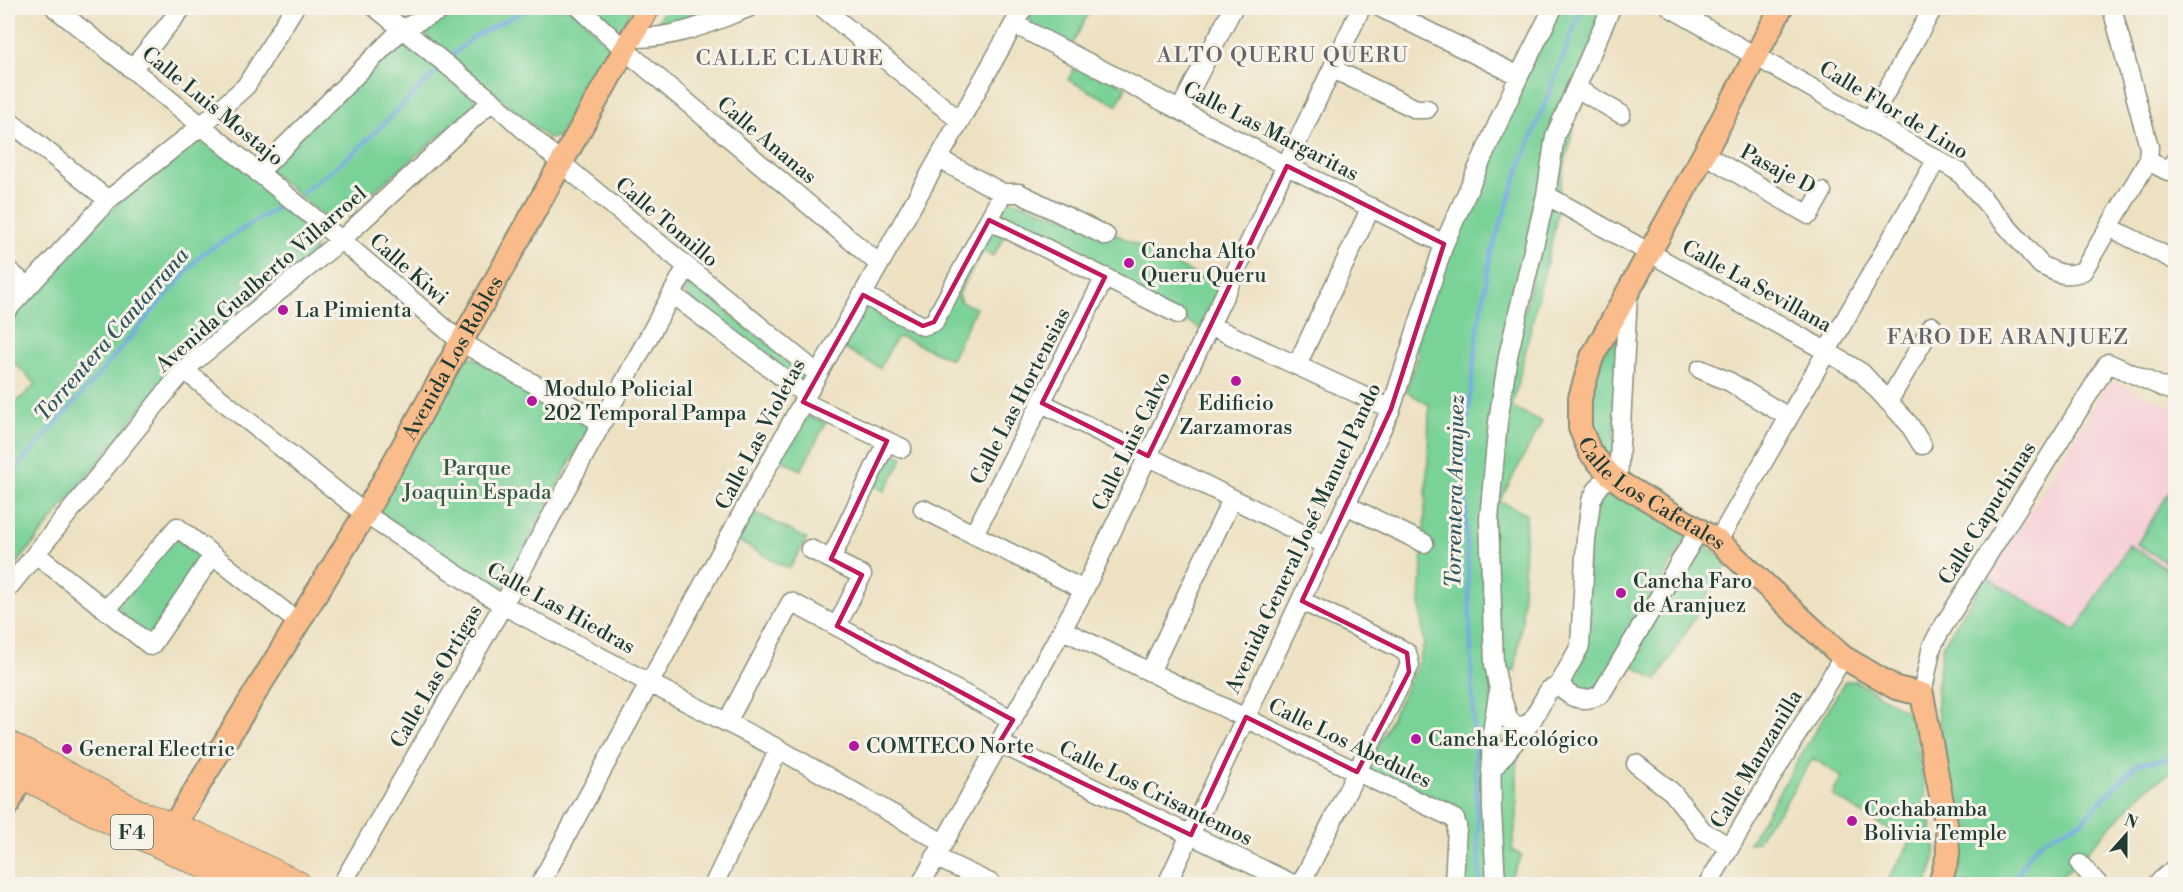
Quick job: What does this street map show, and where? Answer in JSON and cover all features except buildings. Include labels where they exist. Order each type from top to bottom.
[{"type":"highway","name":"F4","points":[[8,744],[20,767],[138,835],[244,885]]},
{"type":"highway","name":"F4","points":[[20,767],[174,825],[298,885]]},
{"type":"main road","name":"Avenida Los Robles","points":[[174,825],[364,514],[648,8]]},
{"type":"main road","name":"Calle Los Cafetales","points":[[1780,8],[1704,154],[1592,357],[1580,398],[1580,428],[1590,452],[1614,477],[1709,536],[1843,657],[1896,688],[1922,694]]},
{"type":"main road","points":[[1922,694],[1947,829],[1948,855],[1940,885]]},
{"type":"main road","points":[[8,805],[20,767]]},
{"type":"street","name":"Calle Luis Mostajo","points":[[55,8],[341,240]]},
{"type":"street","points":[[132,69],[182,8]]},
{"type":"street","points":[[8,309],[108,200],[201,126],[246,86],[294,8]]},
{"type":"street","name":"Calle Tomillo","points":[[376,8],[492,101],[561,163],[818,374]]},
{"type":"street","points":[[258,173],[402,29],[445,8]]},
{"type":"street","name":"Calle Ananas","points":[[580,8],[629,44],[879,264]]},
{"type":"street","points":[[629,44],[686,32],[748,8]]},
{"type":"street","points":[[824,8],[960,121]]},
{"type":"street","name":"Calle Las Violetas","points":[[540,885],[818,374],[1023,8]]},
{"type":"street","points":[[1180,110],[1233,8]]},
{"type":"street","name":"Calle Luis Calvo","points":[[921,885],[1084,590],[1361,8]]},
{"type":"street","points":[[1381,8],[1519,76]]},
{"type":"street","name":"Avenida General José Manuel Pando","points":[[1167,885],[1391,409],[1444,244],[1552,8]]},
{"type":"street","points":[[1531,722],[1523,726],[1515,725],[1509,720],[1499,690],[1494,664],[1489,531],[1498,422],[1508,356],[1546,195],[1555,136],[1611,8]]},
{"type":"street","name":"Calle Flor de Lino","points":[[1671,8],[1959,172],[2041,265],[2058,273],[2072,275],[2083,271],[2109,227]]},
{"type":"street","points":[[1870,120],[1934,8]]},
{"type":"street","points":[[2112,8],[2149,147],[2148,161],[2109,227],[2175,261]]},
{"type":"street","name":"Calle Las Margaritas","points":[[1014,24],[1287,166],[1444,244]]},
{"type":"street","points":[[1333,69],[1416,109],[1427,109]]},
{"type":"street","points":[[1576,88],[1621,114]]},
{"type":"street","name":"Avenida Gualberto Villarroel","points":[[8,588],[184,370],[341,240],[492,101]]},
{"type":"street","points":[[8,120],[108,200]]},
{"type":"street","name":"Pasaje D","points":[[1704,154],[1809,215],[1822,192]]},
{"type":"street","points":[[939,159],[1003,193],[1019,193],[1106,236]]},
{"type":"street","points":[[1561,685],[1570,694],[1582,700],[1601,694],[1788,417],[1936,159]]},
{"type":"street","points":[[2148,161],[2168,171],[2175,159]]},
{"type":"street","points":[[863,295],[923,326],[934,322],[1003,193]]},
{"type":"street","name":"Calle La Sevillana","points":[[1546,195],[1862,373],[1909,424],[1922,445]]},
{"type":"street","points":[[1297,366],[1371,207]]},
{"type":"street","points":[[989,220],[1178,314]]},
{"type":"street","name":"Calle Kiwi","points":[[341,240],[461,342],[602,423]]},
{"type":"street","name":"Calle Las Ortigas","points":[[342,885],[503,604],[687,268]]},
{"type":"street","points":[[8,270],[28,287]]},
{"type":"street","name":"Calle Las Hortensias","points":[[974,534],[1105,278]]},
{"type":"street","points":[[1561,685],[1563,675],[1580,646],[1586,539],[1592,501],[1596,491],[1614,477],[1628,291]]},
{"type":"street","points":[[672,294],[805,398],[894,445],[831,559]]},
{"type":"street","points":[[1211,326],[1391,409]]},
{"type":"street","points":[[1888,402],[1932,326]]},
{"type":"street","name":"Calle Capuchinas","points":[[1922,694],[1932,646],[1939,633],[2108,363],[2175,393]]},
{"type":"street","points":[[1700,369],[1730,382],[1788,417]]},
{"type":"street","name":"Calle Las Hiedras","points":[[184,370],[364,514],[503,604],[651,684],[779,749],[992,885]]},
{"type":"street","points":[[1042,403],[1327,546]]},
{"type":"street","points":[[1150,672],[1232,499]]},
{"type":"street","points":[[1346,505],[1424,543]]},
{"type":"street","points":[[923,509],[1084,590]]},
{"type":"street","points":[[107,609],[177,527],[299,623]]},
{"type":"street","points":[[810,549],[862,575],[837,626]]},
{"type":"street","points":[[36,554],[151,646],[213,555]]},
{"type":"street","points":[[1301,885],[1409,672],[1410,659],[1407,653],[1399,648],[1302,601]]},
{"type":"street","points":[[727,722],[791,602],[1013,720]]},
{"type":"street","name":"Calle Los Abedules","points":[[1063,630],[1455,819],[1457,826],[1454,885]]},
{"type":"street","name":"Calle Manzanilla","points":[[1707,885],[1843,657]]},
{"type":"street","points":[[1491,771],[1531,722],[1549,690],[1561,685]]},
{"type":"street","points":[[1496,885],[1491,738],[1499,690]]},
{"type":"street","name":"Calle Los Crisantemos","points":[[999,743],[1293,885]]},
{"type":"street","points":[[714,885],[779,749]]},
{"type":"street","points":[[1636,764],[1672,792],[1703,831],[1730,847]]},
{"type":"street","points":[[2080,864],[2098,885]]},
{"type":"street","points":[[2157,885],[2175,867]]},
{"type":"highlighted area","points":[[1287,166],[1444,244],[1391,409],[1302,601],[1407,653],[1409,672],[1357,772],[1246,717],[1191,835],[999,743],[1013,720],[837,626],[862,575],[831,559],[887,441],[803,402],[863,295],[923,326],[934,322],[989,220],[1105,277],[1042,403],[1148,456]]},
{"type":"shaded area","points":[[2111,380],[2175,408],[2175,574],[2129,546],[2076,631],[1986,577],[2041,495]]},
{"type":"green space","points":[[461,8],[572,8],[609,46],[558,137],[549,139],[428,39],[426,31],[428,27]]},
{"type":"green space","points":[[587,8],[632,8],[621,29],[615,31]]},
{"type":"green space","points":[[665,8],[742,8],[648,38]]},
{"type":"green space","points":[[1033,8],[1091,8],[1072,45],[1032,26],[1029,17]]},
{"type":"green space","points":[[1558,8],[1614,8],[1566,94],[1494,411],[1491,884],[1461,884],[1463,830],[1367,769],[1418,663],[1424,645],[1420,602],[1429,405],[1406,391],[1418,354],[1415,345],[1450,244]]},
{"type":"green space","points":[[404,44],[409,44],[474,96],[475,104],[343,217],[336,220],[327,219],[270,171],[271,160]]},
{"type":"green space","points":[[1077,62],[1126,87],[1117,105],[1068,80]]},
{"type":"green space","points":[[1578,102],[1582,104],[1577,109],[1558,196],[1550,191],[1558,144]]},
{"type":"green space","points":[[194,141],[209,141],[310,223],[316,237],[314,252],[176,365],[8,575],[8,410],[36,384],[8,357],[8,323],[111,209]]},
{"type":"green space","points":[[1007,199],[1111,232],[1222,288],[1201,329],[1001,218]]},
{"type":"green space","points":[[1549,203],[1558,208],[1554,231],[1512,407],[1542,422],[1500,501],[1526,514],[1522,620],[1515,671],[1500,666],[1493,523],[1504,403]]},
{"type":"green space","points":[[990,231],[1005,236],[993,256],[983,251],[958,295],[961,302],[976,308],[951,359],[902,337],[896,338],[880,368],[843,348],[866,307],[874,308],[919,331]]},
{"type":"green space","points":[[692,282],[804,374],[805,381],[802,384],[685,294],[686,286]]},
{"type":"green space","points":[[1619,328],[1613,466],[1597,443],[1590,418],[1590,405],[1598,364]]},
{"type":"green space","name":"Parque Joaquin Espada","points":[[473,357],[587,424],[588,428],[504,586],[497,590],[382,514],[379,506],[465,359]]},
{"type":"green space","points":[[806,415],[826,423],[801,470],[780,459]]},
{"type":"green space","points":[[890,450],[903,458],[885,491],[872,485]]},
{"type":"green space","points":[[2176,483],[2175,568],[2137,544]]},
{"type":"green space","points":[[1610,488],[1689,533],[1605,678],[1588,694],[1573,690],[1569,676],[1597,498]]},
{"type":"green space","points":[[752,511],[807,539],[789,569],[736,540]]},
{"type":"green space","points":[[177,532],[207,556],[148,639],[116,606]]},
{"type":"green space","points":[[1703,544],[1728,562],[1657,680],[1627,663],[1698,545]]},
{"type":"green space","points":[[2129,545],[2175,574],[2175,775],[2171,772],[2148,787],[2071,868],[2049,884],[1954,884],[1959,873],[1962,852],[1937,709],[1937,685],[1943,645],[1986,577],[2076,631]]},
{"type":"green space","points":[[1845,681],[1856,681],[1906,711],[1913,724],[1935,846],[1935,859],[1927,884],[1885,884],[1910,843],[1832,795],[1842,777],[1813,758],[1780,811],[1768,822],[1757,842],[1749,843]]},
{"type":"green space","points":[[1531,730],[1517,758],[1517,817],[1512,850],[1522,856],[1506,884],[1500,884],[1495,771]]},
{"type":"waterway","name":"Torrentera Cantarrana","points":[[453,55],[473,37],[530,8]]},
{"type":"waterway","name":"Torrentera Aranjuez","points":[[1480,884],[1466,522],[1466,432],[1478,329],[1491,253],[1519,170],[1582,8]]},
{"type":"waterway","name":"Torrentera Cantarrana","points":[[302,193],[357,150],[436,72]]},
{"type":"waterway","name":"Torrentera Cantarrana","points":[[8,478],[202,254],[280,206]]},
{"type":"waterway","points":[[2013,884],[2028,855],[2043,840],[2082,821],[2137,764],[2176,755]]},
{"type":"place","name":"Cancha Alto Queru Queru","points":[[1129,263]]},
{"type":"place","name":"La Pimienta","points":[[283,310]]},
{"type":"place","name":"Edificio Zarzamoras","points":[[1236,381]]},
{"type":"place","name":"Modulo Policial 202 Temporal Pampa","points":[[532,401]]},
{"type":"place","name":"Cancha Faro de Aranjuez","points":[[1621,593]]},
{"type":"place","name":"Cancha Ecológico","points":[[1416,739]]},
{"type":"place","name":"COMTECO Norte","points":[[854,746]]},
{"type":"place","name":"General Electric","points":[[67,749]]},
{"type":"place","name":"Cochabamba Bolivia Temple","points":[[1852,821]]},
{"type":"district","name":"ALTO QUERU QUERU","points":[[1283,54]]},
{"type":"district","name":"CALLE CLAURE","points":[[790,57]]},
{"type":"district","name":"FARO DE ARANJUEZ","points":[[2008,336]]}]
